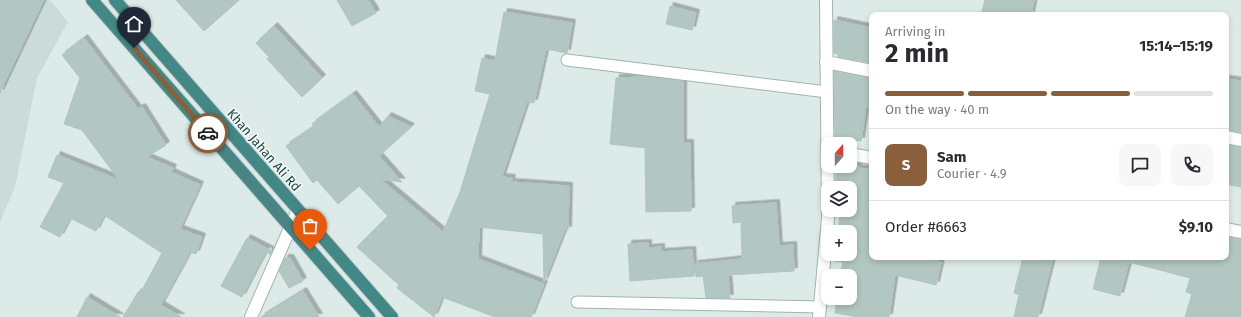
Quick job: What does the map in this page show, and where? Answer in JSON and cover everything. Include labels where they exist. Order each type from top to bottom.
[{"type":"highway","points":[[92,0],[369,317]]},
{"type":"highway","name":"Khan Jahan Ali Rd","points":[[116,0],[392,317]]},
{"type":"street","points":[[826,0],[828,137]]},
{"type":"street","points":[[826,62],[869,69]]},
{"type":"street","points":[[1229,138],[1241,140]]},
{"type":"street","points":[[857,155],[869,157]]},
{"type":"street","points":[[819,312],[828,218],[828,173]]},
{"type":"street","points":[[251,317],[298,210]]},
{"type":"street","points":[[1229,230],[1241,232]]},
{"type":"lane","points":[[567,60],[827,92]]},
{"type":"lane","points":[[576,302],[819,312]]},
{"type":"shaded area","points":[[0,0],[50,0],[68,22],[37,78],[15,187],[0,222]]},
{"type":"building","points":[[0,0],[44,0],[0,93]]},
{"type":"building","points":[[176,0],[239,0],[204,31]]},
{"type":"building","points":[[337,0],[368,0],[376,13],[352,26]]},
{"type":"building","points":[[985,0],[1034,0],[1032,12],[982,12]]},
{"type":"building","points":[[670,6],[696,13],[692,30],[666,24]]},
{"type":"building","points":[[504,12],[572,23],[567,53],[546,49],[534,103],[527,102],[502,177],[512,178],[511,182],[569,186],[568,230],[565,229],[544,282],[543,234],[479,227],[478,259],[544,284],[531,317],[495,317],[442,297],[434,317],[397,288],[399,285],[357,247],[388,216],[359,186],[338,204],[317,180],[313,183],[286,146],[314,127],[312,124],[353,94],[379,127],[388,116],[411,127],[379,156],[402,182],[380,179],[443,232],[460,192],[490,94],[475,91],[482,58],[495,61]]},
{"type":"building","points":[[834,20],[869,27],[869,63],[838,57],[838,54],[834,53]]},
{"type":"building","points":[[274,26],[322,78],[302,97],[267,59],[269,57],[256,43]]},
{"type":"building","points":[[84,38],[138,109],[142,107],[166,145],[147,157],[173,168],[171,172],[200,185],[180,229],[202,237],[196,254],[190,252],[161,305],[181,317],[123,317],[138,292],[140,294],[162,253],[104,215],[96,231],[70,218],[60,237],[40,227],[64,183],[48,177],[57,155],[119,180],[82,130],[64,124],[80,78],[62,55]]},
{"type":"building","points":[[834,71],[869,77],[869,107],[866,106],[861,141],[857,140],[857,137],[835,137]]},
{"type":"building","points":[[646,77],[683,81],[683,143],[690,143],[691,211],[646,212],[645,148],[610,144],[616,78]]},
{"type":"building","points":[[1229,79],[1241,81],[1241,132],[1229,130]]},
{"type":"building","points":[[1229,145],[1241,147],[1241,187],[1229,185]]},
{"type":"building","points":[[857,166],[858,168],[869,170],[869,260],[932,260],[941,262],[936,285],[895,275],[889,317],[859,317],[835,313],[836,305],[857,305],[857,269],[842,269],[843,262],[834,261],[857,261],[857,225],[839,225],[840,217],[857,217],[857,181],[836,181],[836,173],[857,173]]},
{"type":"building","points":[[776,203],[779,246],[793,245],[794,271],[728,275],[730,298],[706,298],[703,276],[696,277],[695,264],[742,259],[741,222],[733,223],[732,206]]},
{"type":"building","points":[[1229,237],[1241,239],[1241,317],[1185,317],[1192,294],[1186,292],[1190,278],[1129,262],[1120,296],[1093,289],[1100,260],[1229,260]]},
{"type":"building","points":[[247,238],[272,251],[270,255],[267,249],[242,297],[221,286]]},
{"type":"building","points":[[648,243],[648,248],[661,247],[661,252],[692,250],[694,276],[630,281],[628,244]]},
{"type":"building","points":[[285,258],[290,258],[303,281],[289,288],[279,271]]},
{"type":"building","points":[[1022,260],[1052,260],[1038,317],[1014,317],[1019,295],[1014,293]]},
{"type":"building","points":[[303,291],[319,317],[261,317]]},
{"type":"building","points":[[87,297],[120,317],[77,317]]},
{"type":"way so far","points":[[208,133],[310,250]]},
{"type":"route","points":[[134,48],[208,133]]}]
